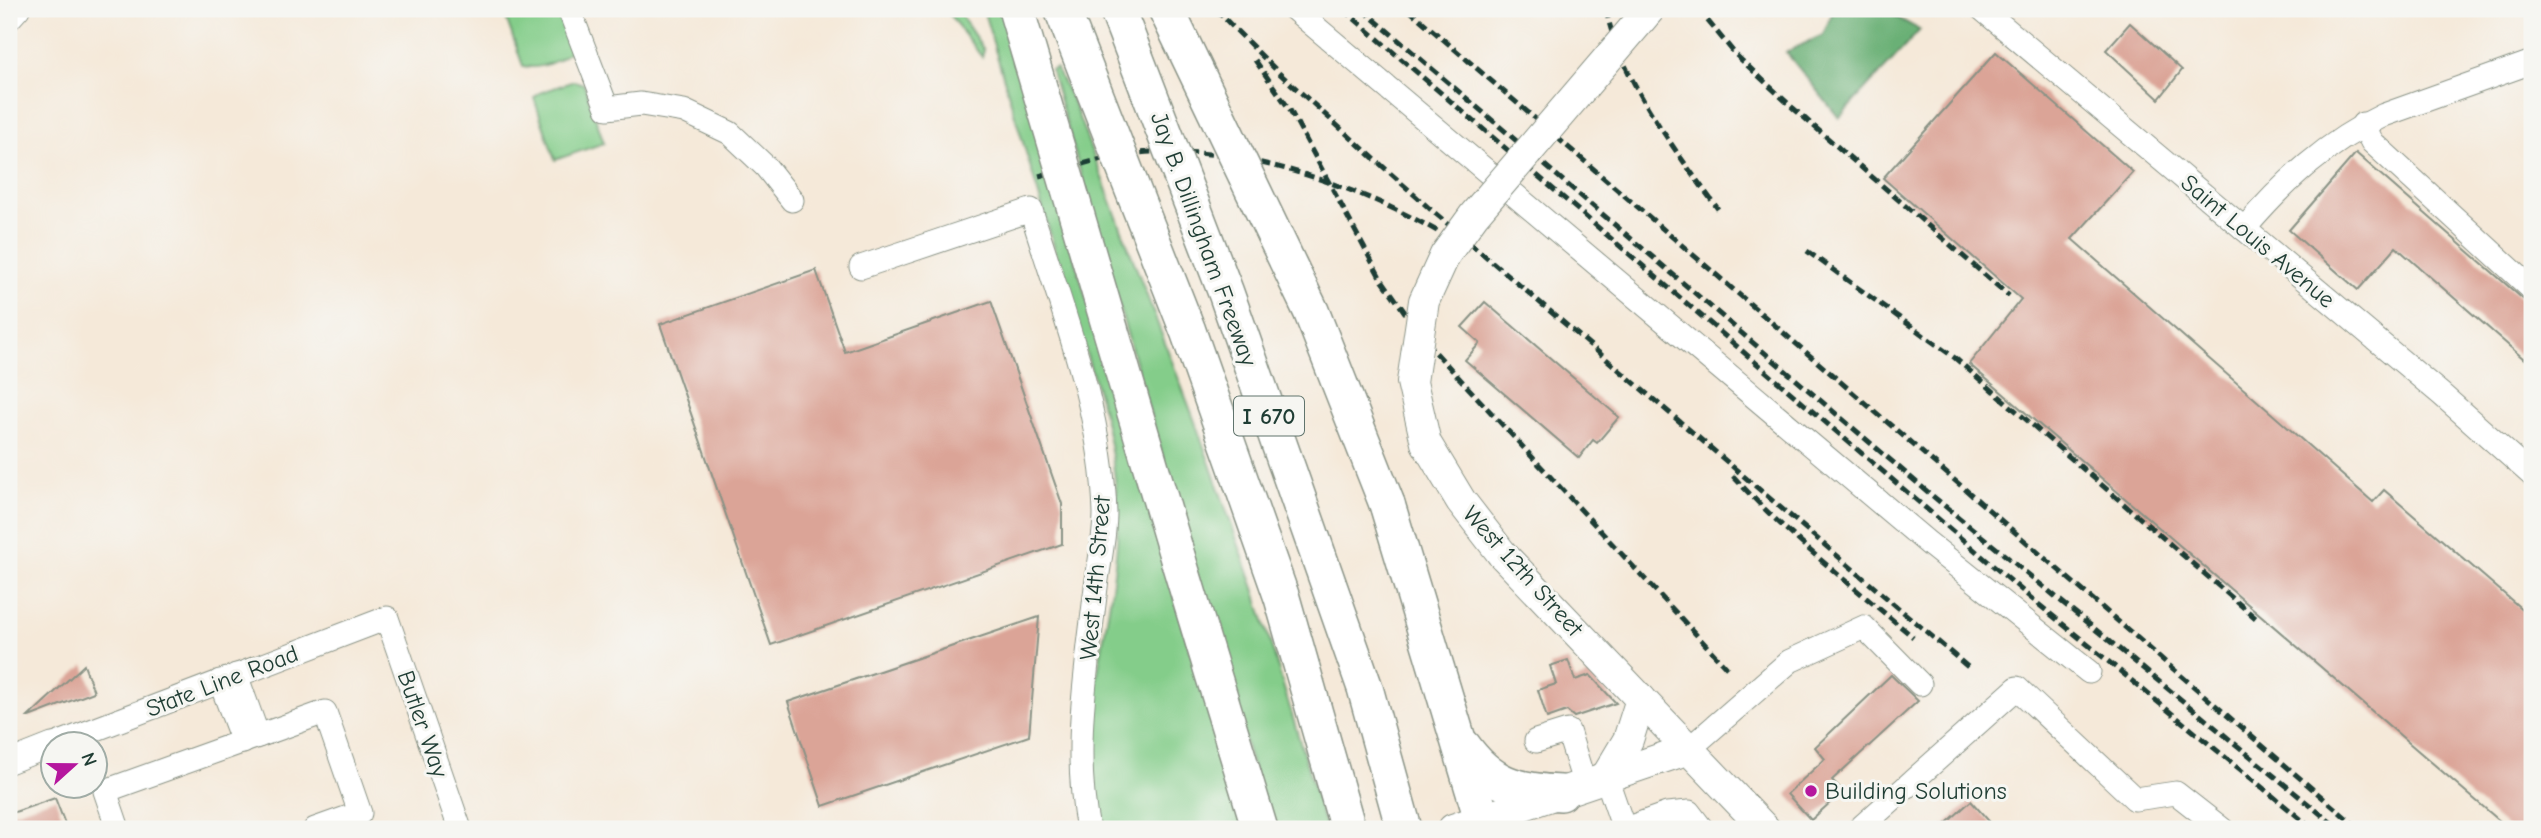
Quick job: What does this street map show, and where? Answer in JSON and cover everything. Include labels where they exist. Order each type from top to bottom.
[{"type":"highway","points":[[1016,9],[1258,826]]},
{"type":"highway","name":"Jay B. Dillingham Freeway","points":[[1062,9],[1188,331],[1282,598],[1348,829]]},
{"type":"highway","name":"Jay B. Dillingham Freeway","points":[[1118,9],[1226,293],[1361,675],[1404,829]]},
{"type":"highway","points":[[1166,9],[1311,311],[1387,503],[1459,740],[1474,826]]},
{"type":"highway","points":[[1459,740],[1478,766],[1501,782],[1533,792],[1584,785]]},
{"type":"main road","name":"West 12th Street","points":[[1650,9],[1474,215],[1445,255],[1424,301],[1412,382],[1426,443],[1461,501],[1502,554],[1765,829]]},
{"type":"main road","points":[[1584,785],[1628,740],[1641,699]]},
{"type":"main road","points":[[1474,826],[1689,749]]},
{"type":"street","points":[[9,19],[18,9]]},
{"type":"street","points":[[569,9],[607,108],[641,104],[684,111],[730,133],[766,167],[792,200]]},
{"type":"street","points":[[1294,9],[1917,534],[2089,672]]},
{"type":"street","name":"Saint Louis Avenue","points":[[1982,9],[2441,394],[2532,475]]},
{"type":"street","points":[[2244,229],[2273,194],[2307,163],[2363,124],[2532,62]]},
{"type":"street","points":[[2363,124],[2372,142],[2522,267],[2532,289]]},
{"type":"street","name":"West 14th Street","points":[[861,267],[1031,210],[1087,396],[1101,454],[1105,516],[1080,725],[1082,799],[1088,829]]},
{"type":"street","name":"State Line Road","points":[[92,730],[387,618]]},
{"type":"street","name":"Butler Way","points":[[387,618],[460,829]]},
{"type":"street","points":[[1689,749],[1790,661],[1864,626],[1920,684]]},
{"type":"street","points":[[228,678],[250,739]]},
{"type":"street","points":[[1859,829],[2017,688],[2136,799],[2176,793],[2222,829]]},
{"type":"street","points":[[118,829],[105,792],[325,712],[360,813],[315,829]]},
{"type":"street","points":[[1536,741],[1568,731],[1584,785],[1624,829],[1667,814],[1689,812],[1702,829]]},
{"type":"street","name":"State Line Road","points":[[9,762],[38,751]]},
{"type":"green space","points":[[503,9],[559,9],[572,48],[563,57],[550,63],[536,67],[523,66]]},
{"type":"green space","points":[[945,9],[960,9],[964,20],[984,50],[982,57]]},
{"type":"green space","points":[[983,9],[1001,9],[1243,829],[1099,829],[1092,782],[1091,734],[1117,543],[1114,469],[1099,396]]},
{"type":"green space","points":[[1834,9],[1882,9],[1920,30],[1839,118],[1786,52],[1823,35]]},
{"type":"green space","points":[[1056,68],[1073,102],[1194,419],[1255,591],[1326,829],[1270,829],[1051,70]]},
{"type":"green space","points":[[574,81],[584,84],[604,143],[555,160],[534,98],[539,93]]},
{"type":"building","points":[[2130,23],[2182,70],[2159,99],[2106,50]]},
{"type":"building","points":[[1996,52],[2133,172],[2072,239],[2373,502],[2384,490],[2532,618],[2532,829],[2509,829],[1969,364],[2021,299],[1883,178]]},
{"type":"building","points":[[2356,153],[2532,307],[2532,349],[2524,359],[2396,247],[2358,290],[2289,230]]},
{"type":"building","points":[[816,270],[845,352],[991,301],[1062,504],[1062,544],[771,645],[660,324]]},
{"type":"building","points":[[1485,302],[1619,417],[1597,443],[1593,440],[1579,458],[1465,360],[1480,343],[1462,327]]},
{"type":"building","points":[[1039,617],[1029,736],[823,806],[788,702]]},
{"type":"building","points":[[1568,660],[1575,680],[1590,675],[1616,703],[1574,717],[1567,711],[1547,718],[1538,690],[1556,684],[1550,666]]},
{"type":"building","points":[[84,665],[94,692],[28,717]]},
{"type":"building","points":[[1891,675],[1918,701],[1832,780],[1843,791],[1811,820],[1787,794],[1825,759],[1815,747]]},
{"type":"building","points":[[56,800],[67,829],[9,829],[9,814]]},
{"type":"building","points":[[1971,801],[1996,829],[1940,829]]},
{"type":"railway","points":[[1215,9],[1279,73],[1429,208],[1969,668]]},
{"type":"railway","points":[[1343,9],[2026,594],[2313,829]]},
{"type":"railway","points":[[1362,9],[1929,493],[2339,829]]},
{"type":"railway","points":[[1408,9],[2359,829]]},
{"type":"railway","points":[[1606,9],[1613,35],[1636,87],[1668,139],[1718,209]]},
{"type":"railway","points":[[1698,9],[1736,55],[1793,108],[2009,296]]},
{"type":"railway","points":[[1255,60],[1290,110],[1380,277],[1425,341],[1727,668]]},
{"type":"railway","points":[[1039,176],[1100,159],[1137,153],[1220,155],[1263,163],[1347,189],[1388,206],[1461,245]]},
{"type":"railway","points":[[1807,251],[1955,358],[2259,621]]},
{"type":"railway","points":[[1733,476],[1798,540],[1913,637]]},
{"type":"place","name":"Building Solutions","points":[[1811,791]]}]
